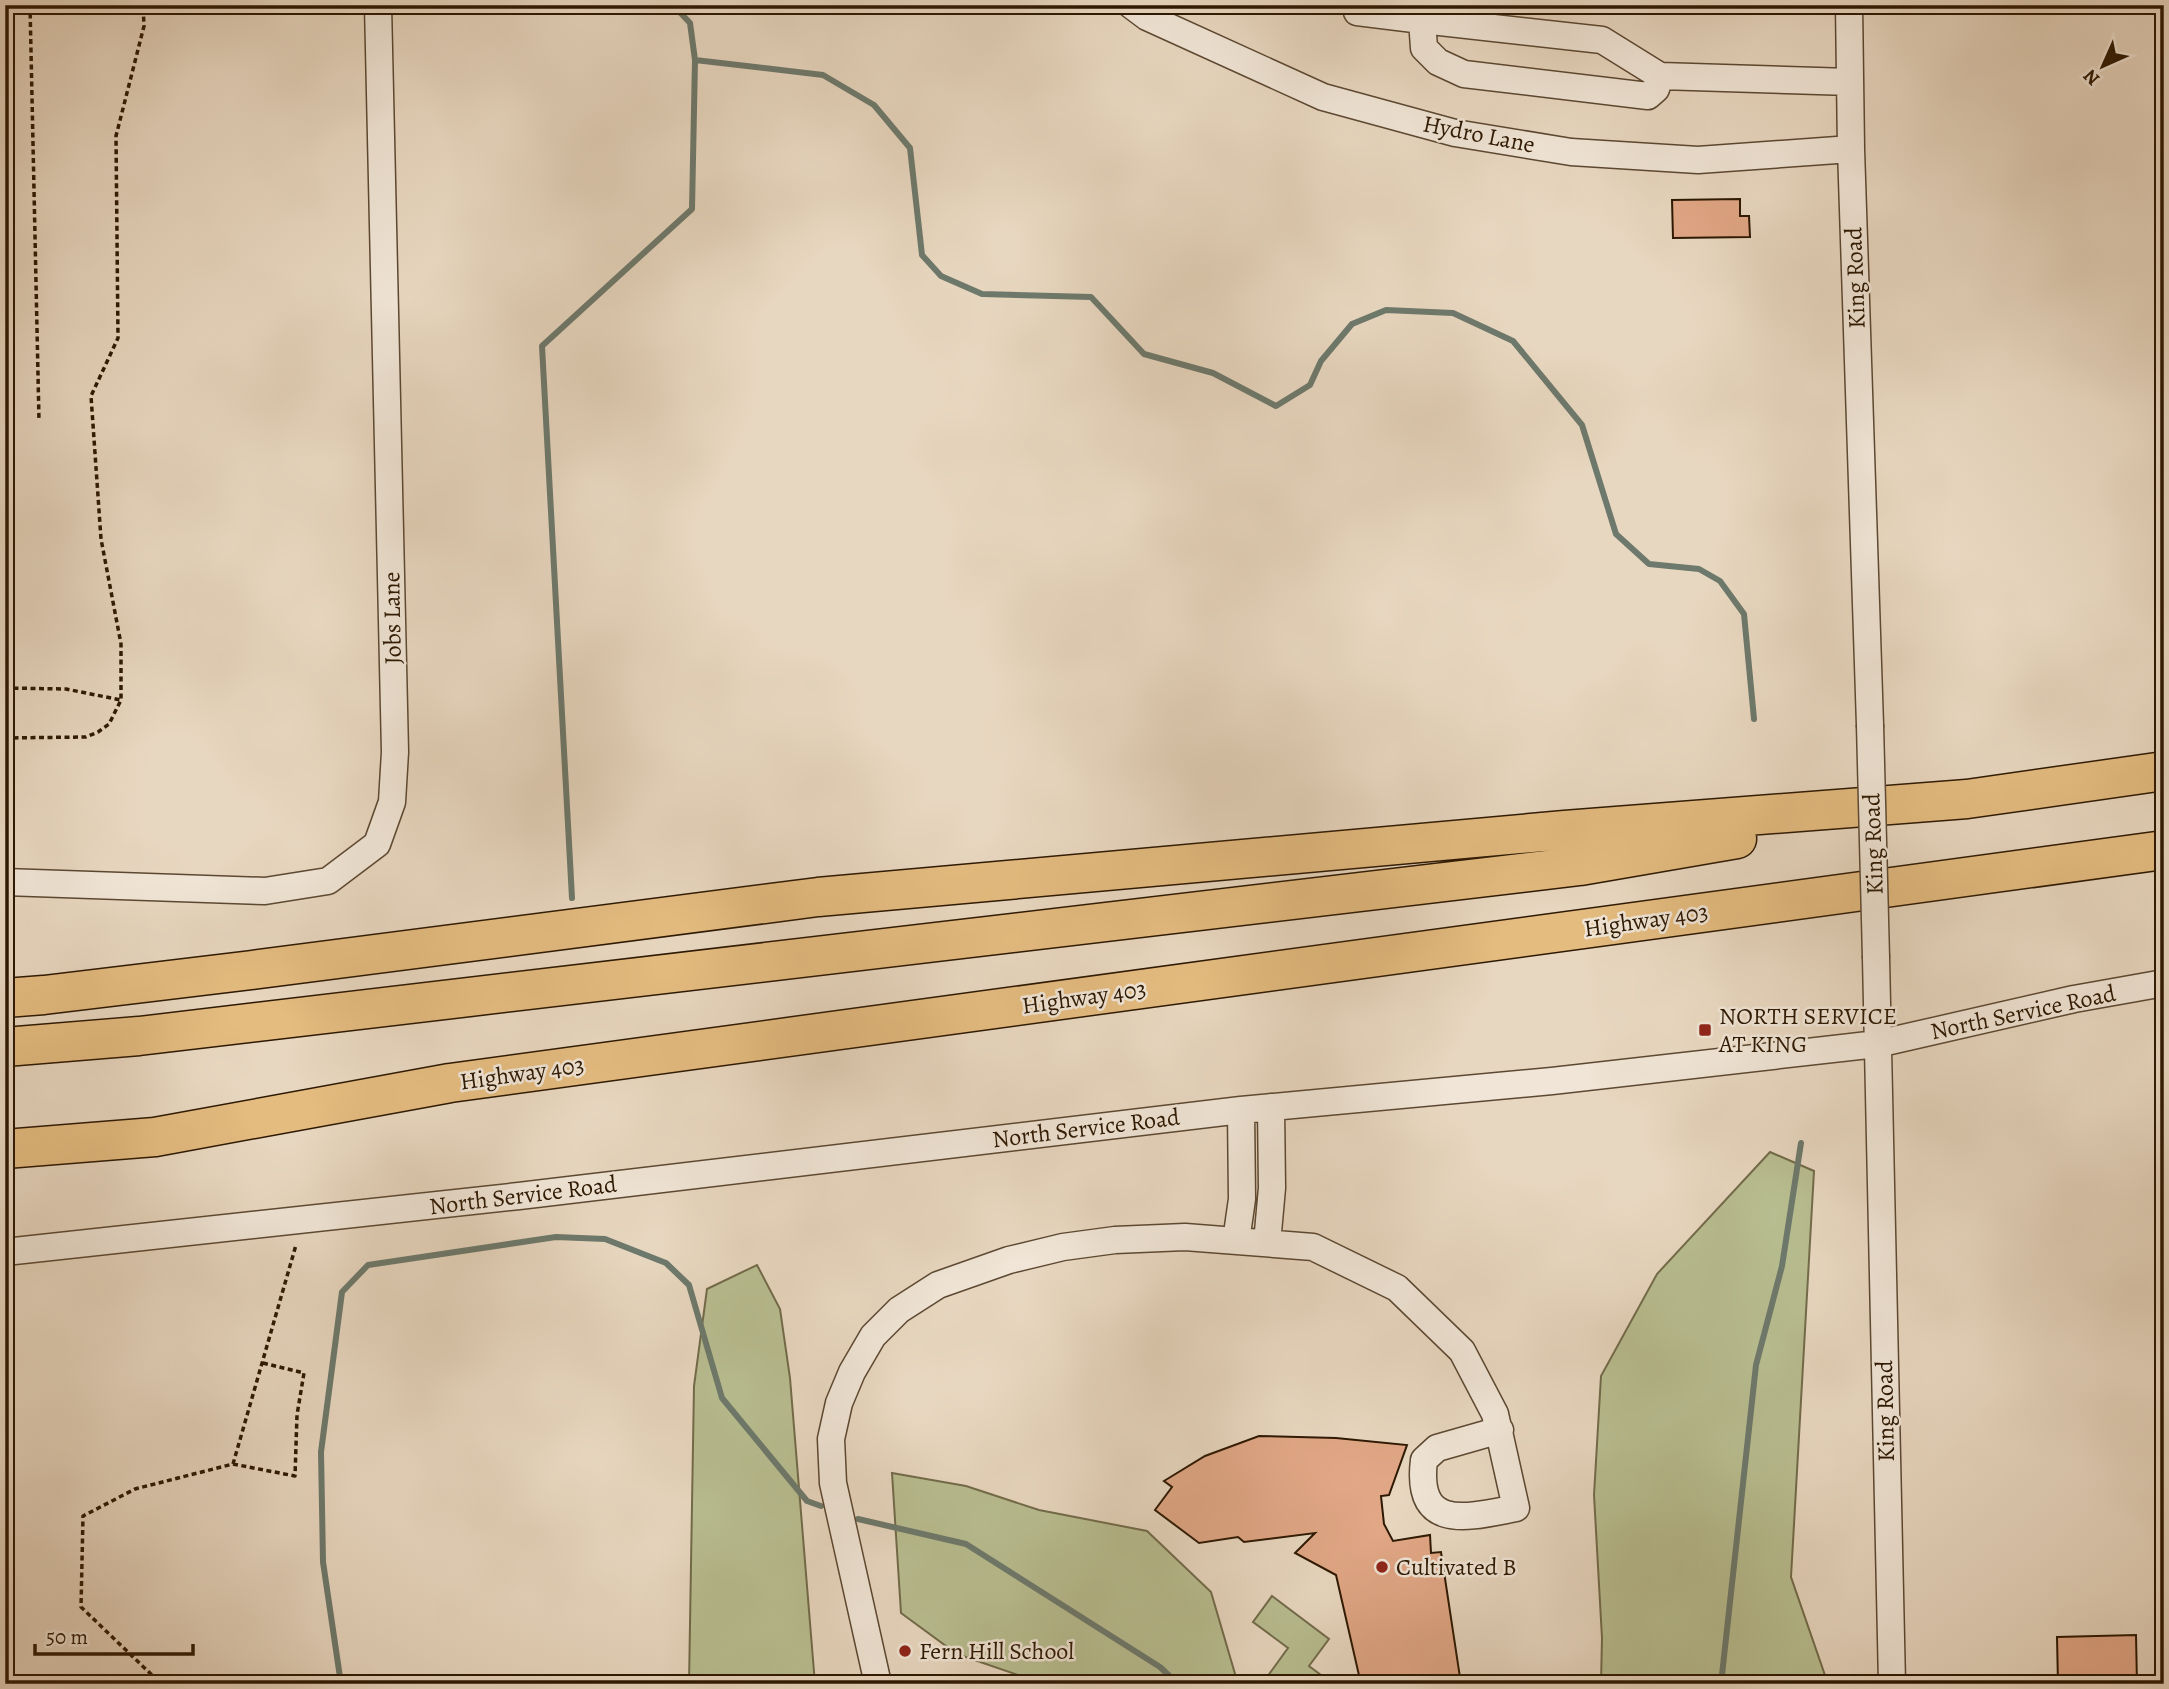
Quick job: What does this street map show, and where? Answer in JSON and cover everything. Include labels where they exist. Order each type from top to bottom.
[{"type":"highway","points":[[5,1047],[152,1035],[1566,868],[1967,799],[2164,771]]},
{"type":"highway","points":[[5,998],[238,972],[818,897],[1565,830],[1967,799]]},
{"type":"highway","name":"Highway 403","points":[[5,1149],[155,1137],[450,1083],[2164,850]]},
{"type":"highway","points":[[5,1126],[133,1127],[269,1117]]},
{"type":"street","name":"Jobs Lane","points":[[5,882],[265,891],[328,881],[376,844],[392,802],[395,752],[378,5]]},
{"type":"street","name":"Hydro Lane","points":[[1131,5],[1147,17],[1323,97],[1455,132],[1571,152],[1698,160],[1851,149]]},
{"type":"street","name":"King Road","points":[[1849,5],[1876,958],[1892,1684]]},
{"type":"street","points":[[1357,12],[1602,40],[1660,76],[1850,82]]},
{"type":"street","points":[[1422,20],[1424,48],[1438,62],[1464,74],[1648,96],[1656,89],[1660,76]]},
{"type":"street","name":"North Service Road","points":[[5,1252],[533,1194],[1241,1110],[1552,1081],[1877,1044],[2074,999],[2164,983]]},
{"type":"street","points":[[1266,1243],[1272,1188],[1271,1107]]},
{"type":"street","points":[[1236,1241],[1242,1199],[1241,1110]]},
{"type":"street","points":[[878,1684],[833,1483],[831,1440],[852,1372],[873,1336],[899,1310],[939,1285],[1009,1259],[1063,1247],[1115,1240],[1185,1237],[1313,1247],[1397,1288],[1462,1351],[1495,1414],[1500,1430]]},
{"type":"path","points":[[30,5],[38,421]]},
{"type":"path","points":[[5,738],[86,737],[109,724],[121,700],[121,644],[101,539],[91,396],[118,338],[116,136],[144,26],[143,5]]},
{"type":"path","points":[[5,688],[66,689],[121,700]]},
{"type":"path","points":[[233,1464],[303,1219]]},
{"type":"path","points":[[184,1684],[154,1677],[81,1607],[83,1516],[135,1489],[233,1464],[295,1476],[297,1415],[304,1373],[262,1363]]},
{"type":"green space","points":[[1770,1152],[1814,1171],[1791,1577],[1828,1684],[1601,1684],[1602,1638],[1594,1495],[1601,1376],[1657,1274]]},
{"type":"green space","points":[[757,1265],[780,1309],[790,1378],[815,1684],[689,1684],[694,1386],[707,1289]]},
{"type":"green space","points":[[892,1473],[966,1486],[1039,1510],[1147,1531],[1211,1592],[1238,1684],[1044,1684],[957,1654],[901,1613]]},
{"type":"green space","points":[[1272,1596],[1329,1639],[1309,1666],[1333,1684],[1277,1684],[1267,1677],[1288,1648],[1253,1622]]},
{"type":"building","points":[[1740,199],[1740,216],[1749,216],[1750,237],[1673,238],[1672,200]]},
{"type":"building","name":"Cultivated B","points":[[1259,1436],[1336,1438],[1407,1445],[1389,1495],[1381,1496],[1384,1524],[1393,1541],[1430,1535],[1431,1553],[1441,1552],[1461,1684],[1361,1684],[1336,1575],[1295,1553],[1315,1533],[1244,1542],[1238,1537],[1199,1543],[1155,1510],[1172,1487],[1164,1481],[1205,1456]]},
{"type":"building","points":[[2136,1635],[2137,1684],[2058,1684],[2057,1637]]},
{"type":"waterway","points":[[572,898],[542,346],[692,209],[695,60],[690,23],[673,5]]},
{"type":"waterway","points":[[695,60],[823,75],[874,105],[910,148],[922,255],[941,276],[982,294],[1091,297],[1144,354],[1213,373],[1276,406],[1310,385],[1321,361],[1352,324],[1386,310],[1453,313],[1513,341],[1582,425],[1616,534],[1649,564],[1699,569],[1720,581],[1744,614],[1754,719]]},
{"type":"waterway","points":[[1721,1684],[1756,1365],[1782,1266],[1801,1143]]},
{"type":"waterway","points":[[341,1684],[323,1562],[321,1452],[342,1292],[368,1265],[556,1237],[605,1239],[666,1263],[689,1285],[722,1398],[807,1501],[821,1506]]},
{"type":"waterway","points":[[858,1519],[966,1544],[1160,1667],[1178,1684]]},
{"type":"place","name":"NORTH SERVICE AT KING","points":[[1705,1030]]},
{"type":"place","name":"Cultivated B","points":[[1382,1567]]},
{"type":"place","name":"Fern Hill School","points":[[905,1651]]}]
